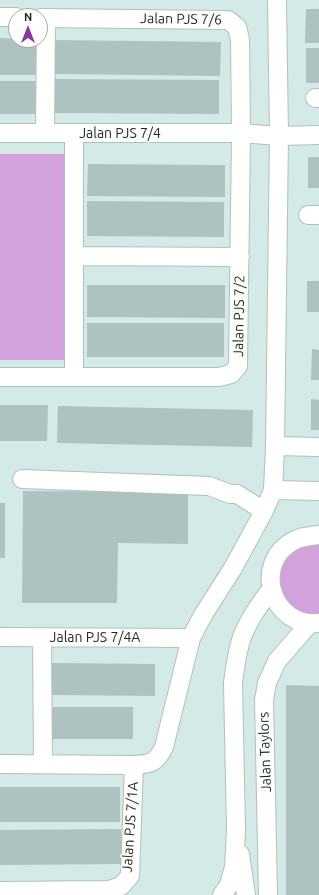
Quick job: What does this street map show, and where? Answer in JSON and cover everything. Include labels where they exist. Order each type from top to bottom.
[{"type":"street","points":[[0,764],[141,764],[158,758],[164,747],[191,638],[203,615],[233,568],[273,490],[275,446],[279,136],[277,0]]},
{"type":"street","name":"Jalan PJS 7/6","points":[[48,18],[228,20],[237,27],[240,39],[241,133]]},
{"type":"street","points":[[44,48],[45,133]]},
{"type":"street","name":"Jalan PJS 7/4","points":[[0,132],[241,133]]},
{"type":"street","points":[[74,133],[74,377]]},
{"type":"street","points":[[241,133],[279,136],[319,136]]},
{"type":"street","name":"Jalan PJS 7/2","points":[[0,377],[219,377],[231,374],[238,366],[241,133]]},
{"type":"street","points":[[74,256],[240,257]]},
{"type":"street","points":[[275,446],[319,446]]},
{"type":"street","points":[[22,478],[209,486],[230,494],[230,501],[261,515]]},
{"type":"street","points":[[273,490],[319,491]]},
{"type":"street","points":[[314,623],[296,620],[285,612],[276,602],[271,589],[270,578],[272,566],[277,555],[285,547],[295,540],[306,536],[319,536]]},
{"type":"street","points":[[222,895],[229,885],[234,867],[236,830],[233,683],[242,637],[254,613],[271,589]]},
{"type":"street","name":"Jalan Taylors","points":[[268,895],[264,700],[267,683],[277,661],[314,623]]},
{"type":"street","name":"Jalan PJS 7/4A","points":[[0,637],[191,638]]},
{"type":"street","points":[[42,637],[43,764]]},
{"type":"street","name":"Jalan PJS 7/1A","points":[[0,891],[109,890],[121,886],[130,876],[141,764]]},
{"type":"street","points":[[236,830],[246,895]]},
{"type":"shaded area","points":[[0,154],[70,154],[69,360],[0,360]]},
{"type":"shaded area","points":[[319,537],[319,617],[309,620],[283,606],[277,561],[290,545]]},
{"type":"building","points":[[306,9],[319,9],[319,43],[305,43]]},
{"type":"building","points":[[0,38],[8,38],[8,48],[41,48],[44,75],[0,75]]},
{"type":"building","points":[[55,40],[221,42],[220,76],[55,74]]},
{"type":"building","points":[[306,48],[319,48],[319,83],[306,83]]},
{"type":"building","points":[[55,79],[219,80],[219,114],[55,113]]},
{"type":"building","points":[[0,81],[44,81],[45,114],[0,114]]},
{"type":"building","points":[[308,157],[319,157],[319,188],[308,188]]},
{"type":"building","points":[[88,164],[225,165],[225,197],[87,196]]},
{"type":"building","points":[[87,201],[224,202],[224,237],[87,236]]},
{"type":"building","points":[[307,281],[319,281],[319,312],[307,312]]},
{"type":"building","points":[[87,285],[225,285],[225,318],[87,317]]},
{"type":"building","points":[[87,323],[224,323],[224,357],[87,357]]},
{"type":"building","points":[[312,349],[319,350],[319,380],[311,380]]},
{"type":"building","points":[[311,399],[319,400],[319,430],[311,430]]},
{"type":"building","points":[[0,405],[48,405],[47,441],[0,441]]},
{"type":"building","points":[[58,406],[253,410],[252,447],[57,443]]},
{"type":"building","points":[[23,491],[188,492],[188,544],[118,543],[117,603],[22,603]]},
{"type":"building","points":[[0,503],[5,503],[5,558],[0,558]]},
{"type":"building","points":[[52,663],[155,664],[155,696],[51,695]]},
{"type":"building","points":[[286,685],[319,686],[319,895],[286,895]]},
{"type":"building","points":[[50,707],[133,707],[133,739],[50,739]]},
{"type":"building","points":[[0,787],[120,787],[120,822],[0,822]]},
{"type":"building","points":[[121,829],[121,864],[0,865],[0,830]]}]
